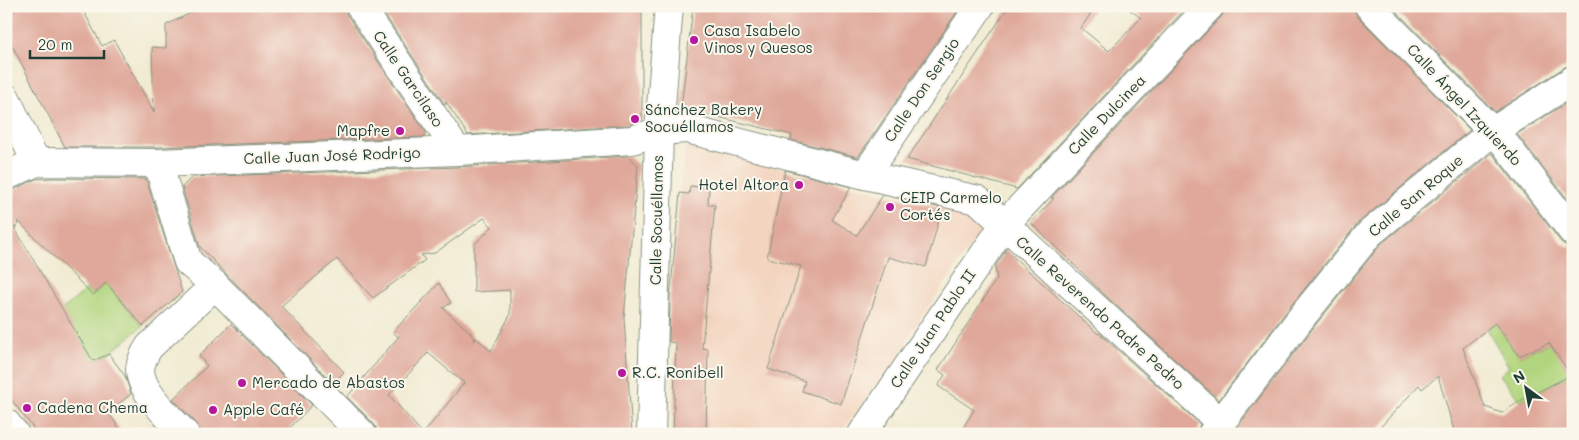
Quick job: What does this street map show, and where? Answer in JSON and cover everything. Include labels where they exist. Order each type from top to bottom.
[{"type":"street","name":"Calle Garcilaso","points":[[360,6],[457,151]]},
{"type":"street","name":"Calle Socuéllamos","points":[[651,434],[659,131],[669,6]]},
{"type":"street","name":"Calle Don Sergio","points":[[865,175],[980,6]]},
{"type":"street","name":"Calle Dulcinea","points":[[1004,225],[1210,6]]},
{"type":"street","name":"Calle Ángel Izquierdo","points":[[1369,6],[1505,144],[1573,232]]},
{"type":"street","name":"Calle San Roque","points":[[1216,428],[1370,233],[1492,132],[1573,80]]},
{"type":"street","points":[[6,98],[36,162]]},
{"type":"street","name":"Calle Reverendo Padre Pedro","points":[[659,131],[687,129],[865,175],[978,200],[1216,428]]},
{"type":"street","name":"Calle Juan José Rodrigo","points":[[6,176],[36,162],[158,163],[457,151],[632,140],[659,131]]},
{"type":"street","points":[[158,163],[188,262],[215,285],[362,434]]},
{"type":"street","name":"Calle Juan Pablo II","points":[[862,434],[1004,225]]},
{"type":"street","points":[[185,434],[160,409],[151,396],[142,379],[140,368],[149,346],[215,285]]},
{"type":"street","points":[[6,422],[15,434]]},
{"type":"shaded area","points":[[685,145],[785,169],[767,259],[801,266],[809,239],[819,177],[966,214],[982,229],[906,340],[909,343],[885,377],[882,375],[841,434],[673,434],[676,344],[666,342]]},
{"type":"green space","points":[[106,283],[143,326],[109,354],[93,361],[62,310],[87,289],[93,295]]},
{"type":"green space","points":[[1496,323],[1519,356],[1549,343],[1573,374],[1520,401],[1500,375],[1509,367],[1487,329]]},
{"type":"building","points":[[6,6],[81,6],[102,46],[114,40],[154,112],[152,47],[166,48],[166,25],[205,6],[344,6],[347,15],[426,133],[424,137],[158,147],[65,147],[6,34]]},
{"type":"building","points":[[379,6],[642,6],[642,120],[629,125],[468,135],[446,102],[445,105]]},
{"type":"building","points":[[693,6],[961,6],[858,157],[791,140],[792,135],[681,108]]},
{"type":"building","points":[[1009,6],[1096,6],[1081,28],[1109,51],[1141,18],[1125,6],[1188,6],[1017,189],[907,159]]},
{"type":"building","points":[[1225,6],[1354,6],[1358,17],[1470,130],[1358,223],[1293,303],[1219,400],[1108,298],[1031,223],[1054,198],[1051,198],[1221,17]]},
{"type":"building","points":[[1391,6],[1573,6],[1573,64],[1565,67],[1495,112]]},
{"type":"building","points":[[1573,99],[1573,206],[1517,134]]},
{"type":"building","points":[[1492,153],[1561,242],[1573,247],[1573,434],[1455,434],[1438,376],[1422,389],[1419,385],[1374,434],[1232,434],[1317,323],[1381,244]],"holes":[[[1495,323],[1519,356],[1549,343],[1571,375],[1520,401],[1502,413],[1485,407],[1463,348]]]},
{"type":"building","points":[[628,156],[638,165],[624,318],[632,434],[380,434],[373,423],[347,397],[400,335],[398,337],[393,332],[439,283],[451,303],[443,308],[470,332],[475,341],[475,337],[491,351],[510,315],[510,290],[474,292],[474,245],[492,227],[484,218],[435,253],[421,255],[425,260],[373,298],[337,259],[281,306],[344,372],[333,383],[200,247],[182,187],[192,177],[458,167]],"holes":[[[428,353],[464,383],[423,434],[389,395]]]},
{"type":"building","points":[[785,170],[851,187],[832,220],[857,235],[883,195],[942,208],[926,267],[888,257],[841,404],[802,391],[805,381],[768,369],[801,266],[767,258]]},
{"type":"building","points":[[36,179],[146,179],[182,292],[143,326],[106,283],[93,295],[18,221],[17,227],[14,227],[93,361],[109,354],[125,376],[131,394],[108,412],[123,434],[38,434],[6,393],[6,191],[13,190]]},
{"type":"building","points":[[690,186],[709,188],[708,205],[715,205],[702,348],[708,349],[706,434],[673,434],[676,343],[669,342],[670,298],[680,193],[689,194]]},
{"type":"building","points":[[1006,250],[1200,424],[1197,434],[959,434],[974,410],[938,386],[945,375],[938,370],[997,278],[995,267]]},
{"type":"building","name":"Mercado de Abastos","points":[[231,324],[312,405],[284,434],[200,434],[196,423],[173,399],[207,366],[199,356]]},
{"type":"place","name":"Casa Isabelo Vinos y Quesos","points":[[694,40]]},
{"type":"place","name":"Sánchez Bakery Socuéllamos","points":[[635,119]]},
{"type":"place","name":"Mapfre","points":[[400,131]]},
{"type":"place","name":"Hotel Altora","points":[[799,185]]},
{"type":"place","name":"CEIP Carmelo Cortés","points":[[890,207]]},
{"type":"place","name":"R.C. Ronibell","points":[[622,373]]},
{"type":"place","name":"Mercado de Abastos","points":[[242,383]]},
{"type":"place","name":"Cadena Chema","points":[[27,408]]},
{"type":"place","name":"Apple Café","points":[[213,410]]}]
